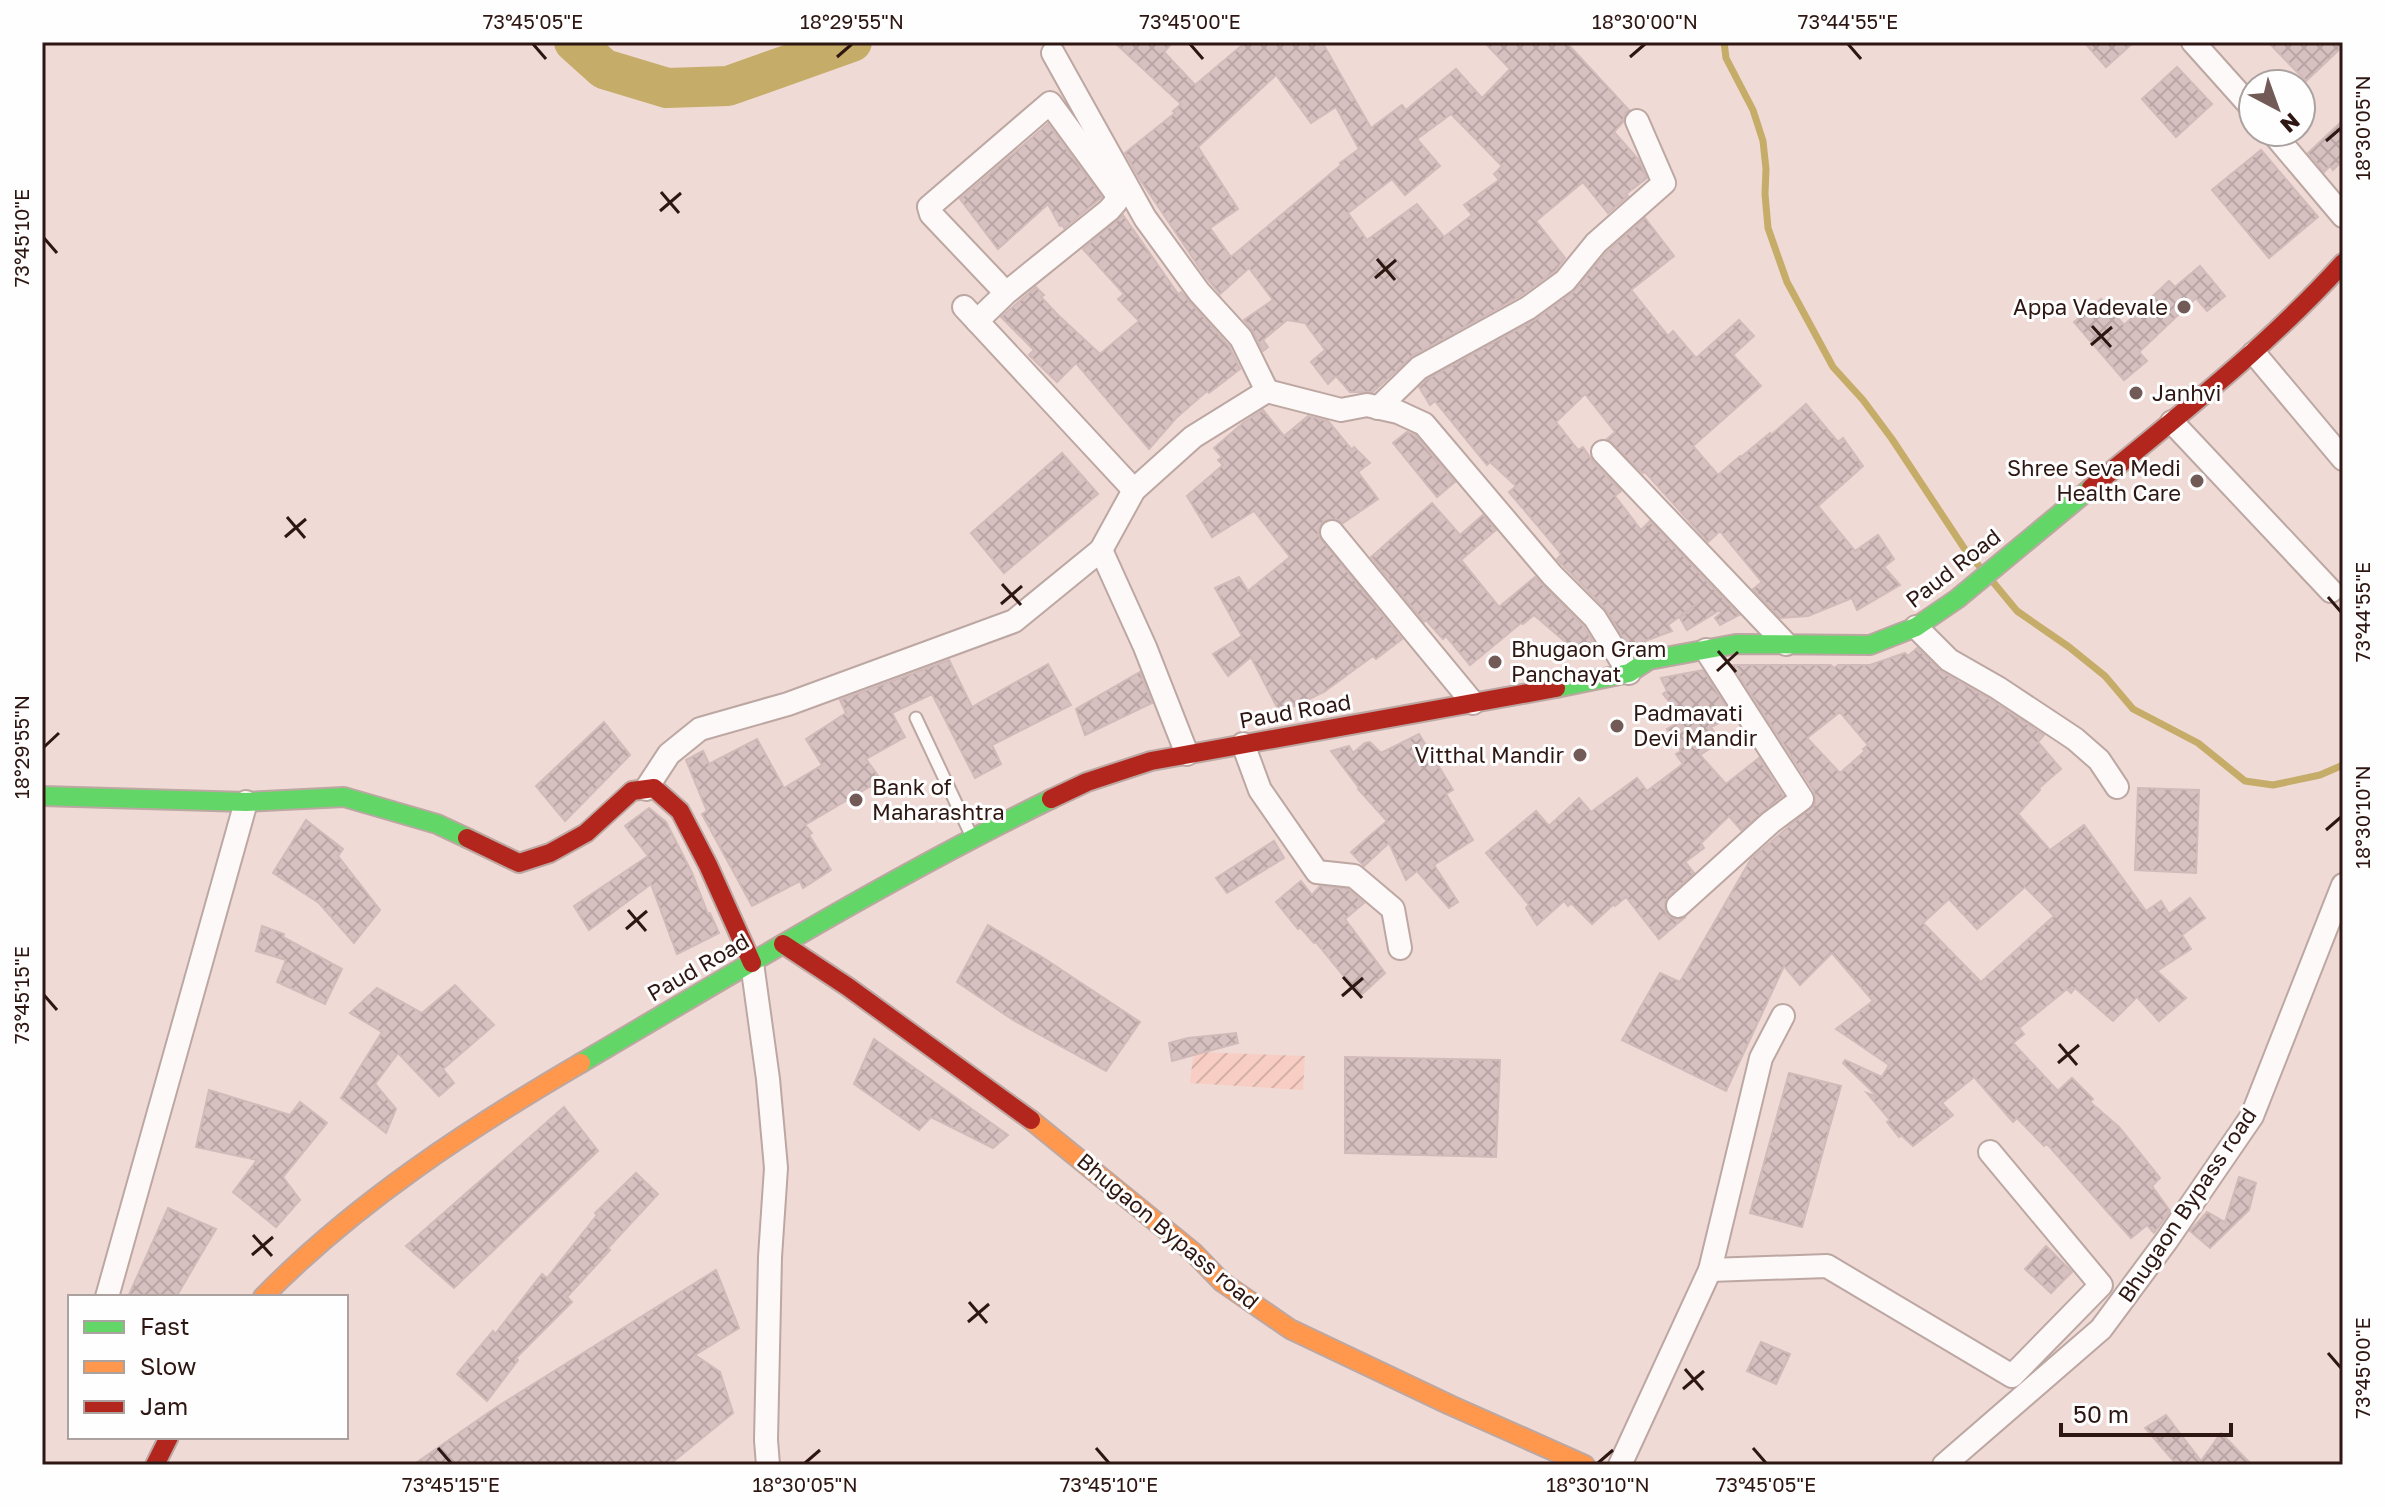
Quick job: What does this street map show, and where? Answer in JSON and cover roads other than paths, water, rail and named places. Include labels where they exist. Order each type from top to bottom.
[{"type":"main road","name":"Paud Road","points":[[265,1295],[298,1261],[368,1203],[509,1105],[783,944],[1004,822],[1087,782],[1151,761],[1629,673],[1649,660],[1736,644],[1870,645],[1916,627],[1957,599],[2254,353],[2343,263]]},
{"type":"main road","points":[[42,796],[246,802],[344,797],[437,824],[519,863],[550,853],[586,833],[632,791],[654,788],[680,811],[752,963]]},
{"type":"main road","name":"Bhugaon Bypass road","points":[[783,944],[848,987],[1052,1135],[1193,1252],[1222,1282],[1290,1329],[1585,1465]]},
{"type":"main road","points":[[155,1465],[168,1439]]},
{"type":"street","points":[[2193,42],[2237,91]]},
{"type":"street","points":[[1053,53],[1145,218],[1199,292],[1241,338],[1267,391]]},
{"type":"street","points":[[1006,293],[931,214],[929,207],[1050,103],[1116,193],[1116,202],[1006,293],[971,314],[1134,490]]},
{"type":"street","points":[[1378,408],[1419,368],[1528,308],[1565,281],[1596,243],[1664,183],[1637,121]]},
{"type":"street","points":[[2286,148],[2343,216]]},
{"type":"street","points":[[2254,353],[2343,459]]},
{"type":"street","points":[[646,789],[669,754],[700,729],[788,704],[1014,621],[1101,550],[1134,490],[1193,437],[1267,391],[1341,410],[1367,405],[1398,412],[1424,424],[1552,575],[1595,618],[1629,673]]},
{"type":"street","points":[[2172,422],[2331,591]]},
{"type":"street","points":[[1603,452],[1786,644]]},
{"type":"street","points":[[1332,532],[1473,703]]},
{"type":"street","points":[[1101,550],[1145,647],[1187,754]]},
{"type":"street","points":[[1916,627],[1949,660],[2075,739],[2099,760],[2117,787]]},
{"type":"street","points":[[1678,906],[1771,822],[1802,799],[1706,650]]},
{"type":"street","points":[[1243,744],[1260,790],[1317,872],[1354,876],[1393,909],[1400,948]]},
{"type":"street","points":[[108,1295],[246,802]]},
{"type":"street","name":"Bhugaon Bypass road","points":[[1944,1465],[2101,1329],[2184,1215],[2252,1116],[2343,885]]},
{"type":"street","points":[[752,963],[768,1079],[776,1168],[770,1272],[768,1465]]},
{"type":"street","points":[[1620,1465],[1710,1270],[1761,1058],[1783,1016]]},
{"type":"street","points":[[1710,1270],[1827,1266],[2012,1376],[2101,1285],[1990,1152]]},
{"type":"lane","points":[[916,718],[973,839]]},
{"type":"waterway","points":[[574,42],[604,69],[667,88],[728,86],[852,42]]},
{"type":"waterway","points":[[1724,42],[1726,58],[1753,110],[1763,141],[1768,228],[1787,282],[1833,367],[1892,439],[1966,551],[1980,567]]},
{"type":"waterway","points":[[1993,582],[2017,611],[2105,676],[2133,709],[2198,743],[2245,781],[2273,785],[2320,775],[2343,765]]},
{"type":"place","name":"Appa Vadevale","points":[[2184,307]]},
{"type":"place","name":"Janhvi","points":[[2136,393]]},
{"type":"place","name":"Shree Seva Medi Health Care","points":[[2197,481]]},
{"type":"place","name":"Bhugaon Gram Panchayat","points":[[1495,662]]},
{"type":"place","name":"Padmavati Devi Mandir","points":[[1617,726]]},
{"type":"place","name":"Vitthal Mandir","points":[[1580,755]]},
{"type":"place","name":"Bank of Maharashtra","points":[[856,800]]}]
